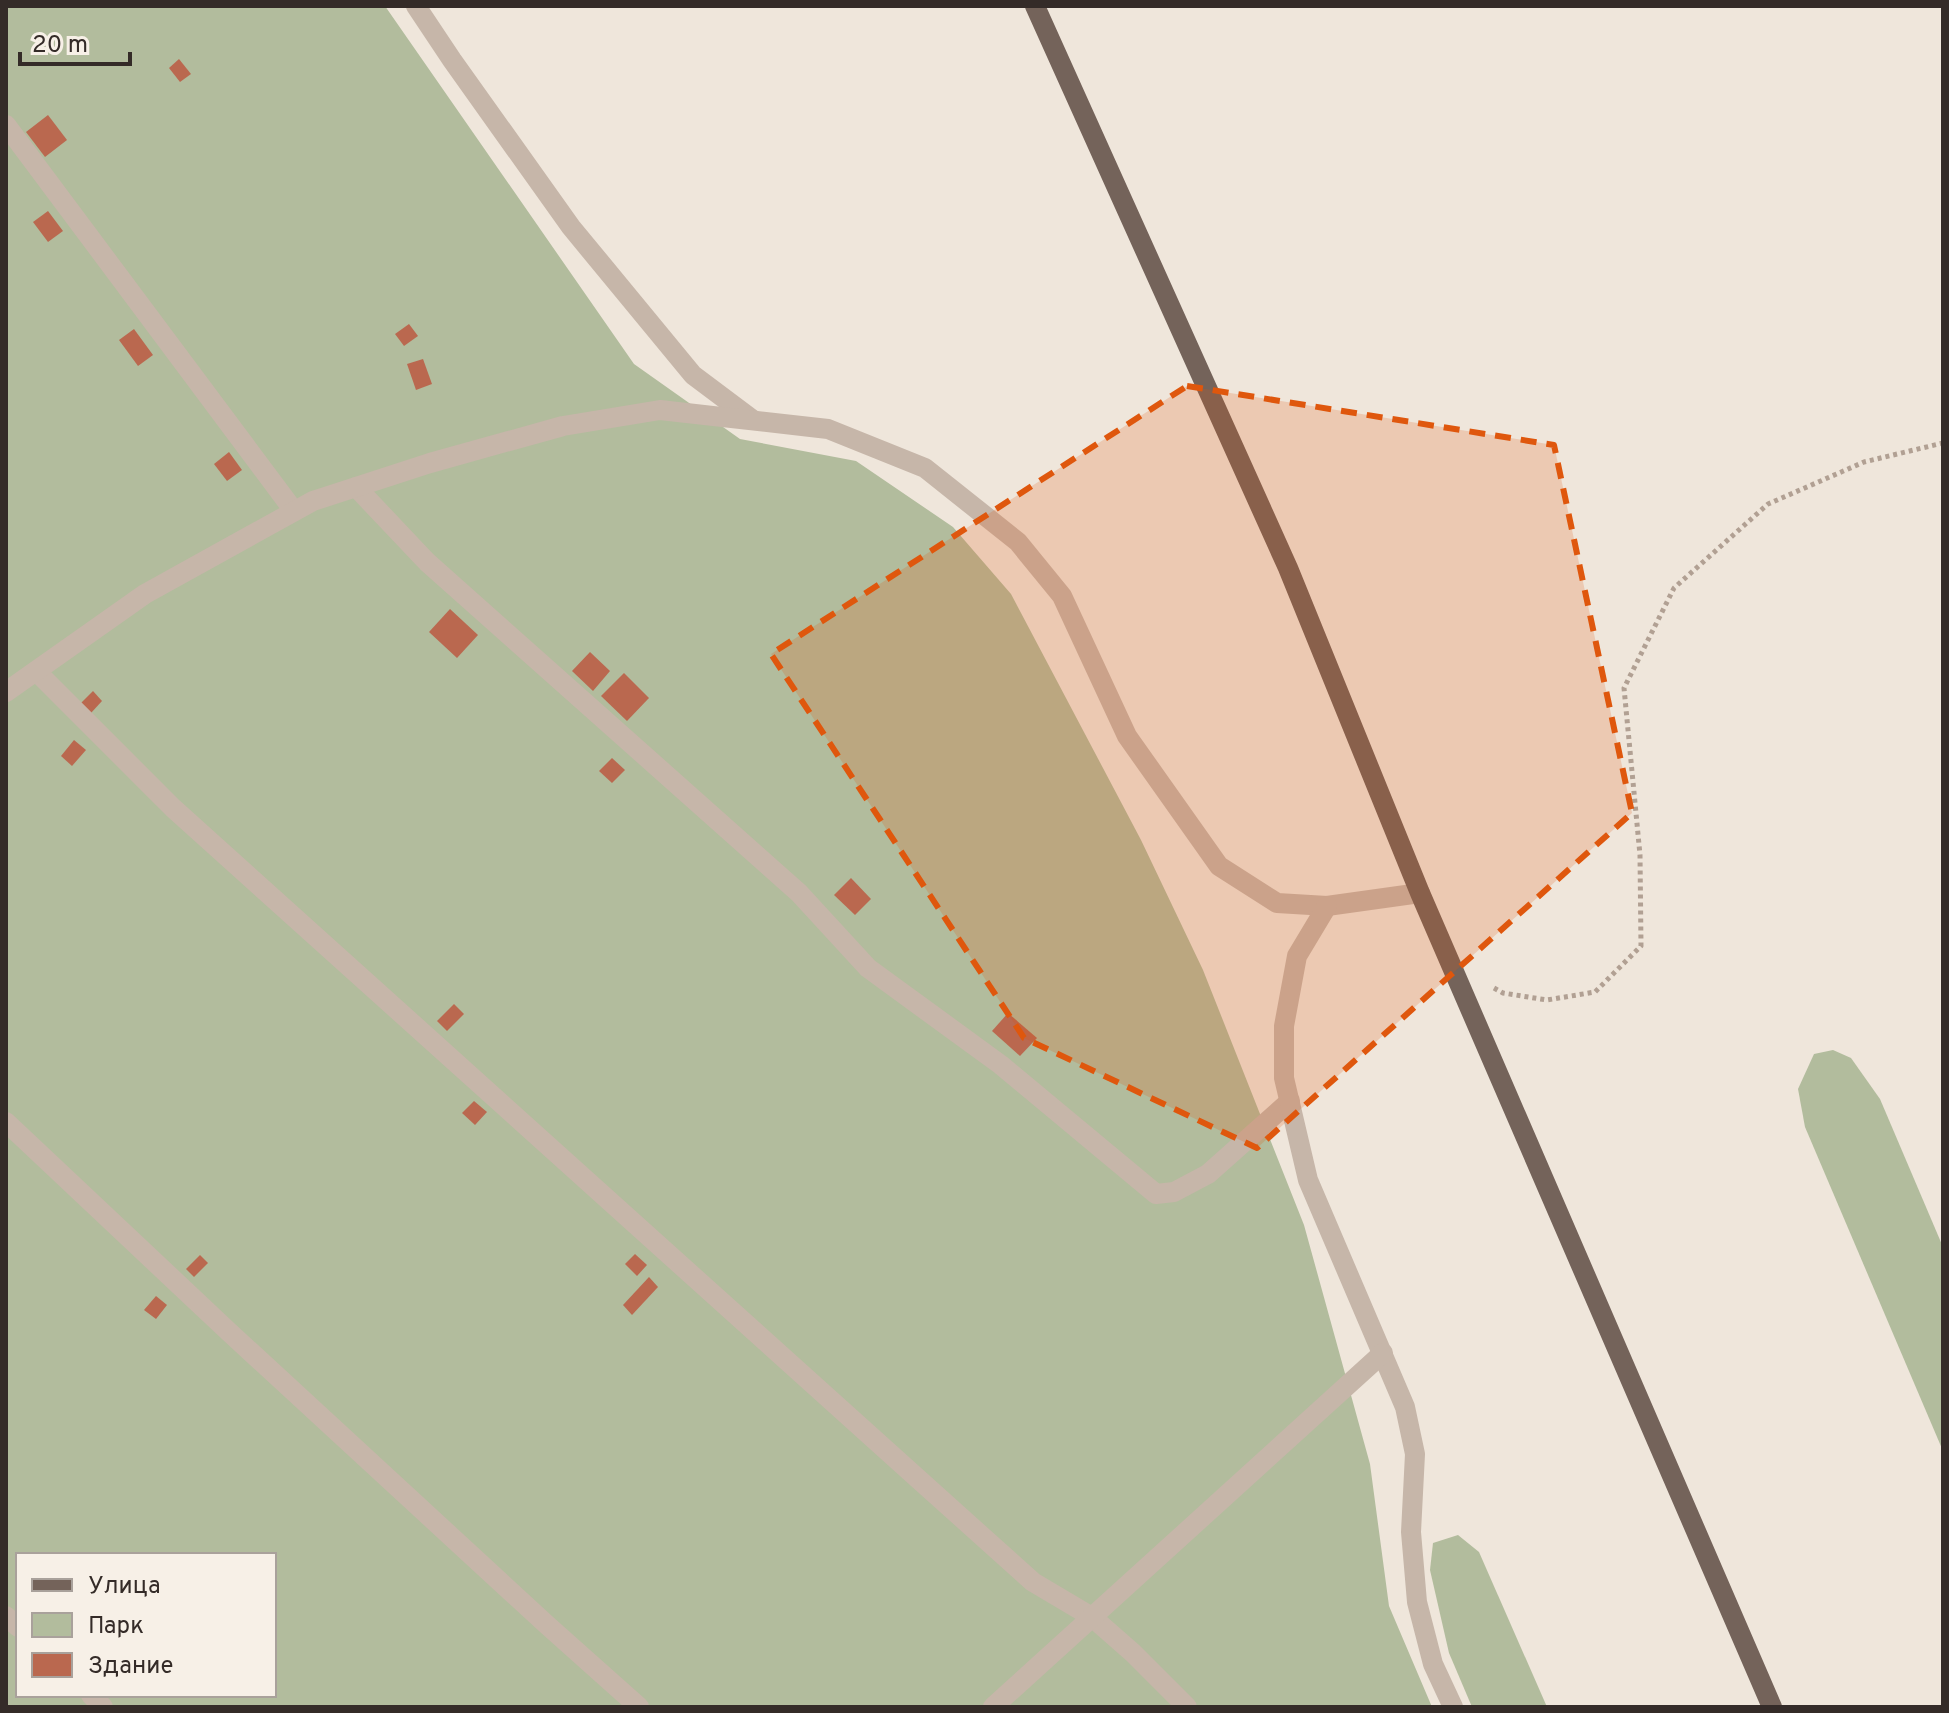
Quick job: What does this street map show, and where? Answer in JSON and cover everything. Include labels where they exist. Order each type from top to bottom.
[{"type":"main road","points":[[1035,6],[1288,568],[1420,893],[1772,1707]]},
{"type":"lane","points":[[416,6],[581,239],[693,375],[753,420]]},
{"type":"lane","points":[[6,125],[294,511]]},
{"type":"lane","points":[[6,692],[145,594],[294,511],[313,501],[430,463],[563,426],[660,410],[828,429],[925,468],[1018,542],[1062,596],[1127,736],[1219,866],[1277,903],[1327,906],[1420,893]]},
{"type":"lane","points":[[356,487],[427,562],[799,893],[868,968],[1001,1065],[1156,1194],[1174,1192],[1208,1174],[1290,1101]]},
{"type":"lane","points":[[36,671],[173,808],[968,1524],[1033,1582],[1092,1617],[1187,1707]]},
{"type":"lane","points":[[1327,906],[1297,956],[1284,1026],[1284,1078],[1308,1180],[1405,1407],[1415,1454],[1411,1532],[1417,1602],[1433,1664],[1453,1707]]},
{"type":"lane","points":[[6,1122],[228,1331],[639,1707]]},
{"type":"lane","points":[[993,1707],[1383,1353]]},
{"type":"path","points":[[1453,969],[1503,993],[1547,1000],[1595,992],[1641,946],[1640,855],[1624,688],[1674,588],[1768,504],[1864,462],[1943,443]]},
{"type":"highlighted area","points":[[1187,386],[1554,445],[1632,813],[1257,1148],[1024,1038],[771,654]]},
{"type":"green space","points":[[6,6],[385,6],[634,364],[740,439],[856,461],[953,527],[1011,594],[1141,840],[1203,970],[1304,1225],[1370,1464],[1389,1606],[1432,1707],[6,1707]]},
{"type":"green space","points":[[1833,1050],[1851,1058],[1880,1099],[1943,1247],[1943,1451],[1805,1127],[1798,1089],[1814,1054]]},
{"type":"green space","points":[[1458,1535],[1479,1552],[1547,1707],[1472,1707],[1449,1653],[1430,1570],[1433,1543]]},
{"type":"building","points":[[179,59],[191,74],[180,82],[169,68]]},
{"type":"building","points":[[48,115],[67,140],[45,157],[26,132]]},
{"type":"building","points":[[48,211],[63,231],[48,242],[33,222]]},
{"type":"building","points":[[409,324],[418,336],[404,346],[395,334]]},
{"type":"building","points":[[134,329],[153,355],[138,366],[119,340]]},
{"type":"building","points":[[423,359],[432,384],[416,390],[407,364]]},
{"type":"building","points":[[229,452],[242,470],[227,481],[214,464]]},
{"type":"building","points":[[450,609],[478,635],[457,658],[429,632]]},
{"type":"building","points":[[590,652],[610,671],[593,691],[572,671]]},
{"type":"building","points":[[624,673],[649,698],[627,721],[601,696]]},
{"type":"building","points":[[93,691],[102,701],[91,713],[81,703]]},
{"type":"building","points":[[74,740],[86,750],[72,766],[61,756]]},
{"type":"building","points":[[612,758],[625,770],[612,783],[599,771]]},
{"type":"building","points":[[851,878],[871,899],[855,915],[834,895]]},
{"type":"building","points":[[454,1004],[464,1014],[447,1031],[437,1021]]},
{"type":"building","points":[[1008,1013],[1037,1038],[1020,1056],[992,1031]]},
{"type":"building","points":[[474,1101],[487,1112],[475,1125],[462,1113]]},
{"type":"building","points":[[635,1254],[647,1265],[637,1276],[625,1264]]},
{"type":"building","points":[[200,1255],[208,1263],[194,1277],[186,1269]]},
{"type":"building","points":[[649,1277],[658,1287],[632,1315],[623,1305]]},
{"type":"building","points":[[156,1296],[167,1305],[156,1319],[144,1310]]}]
